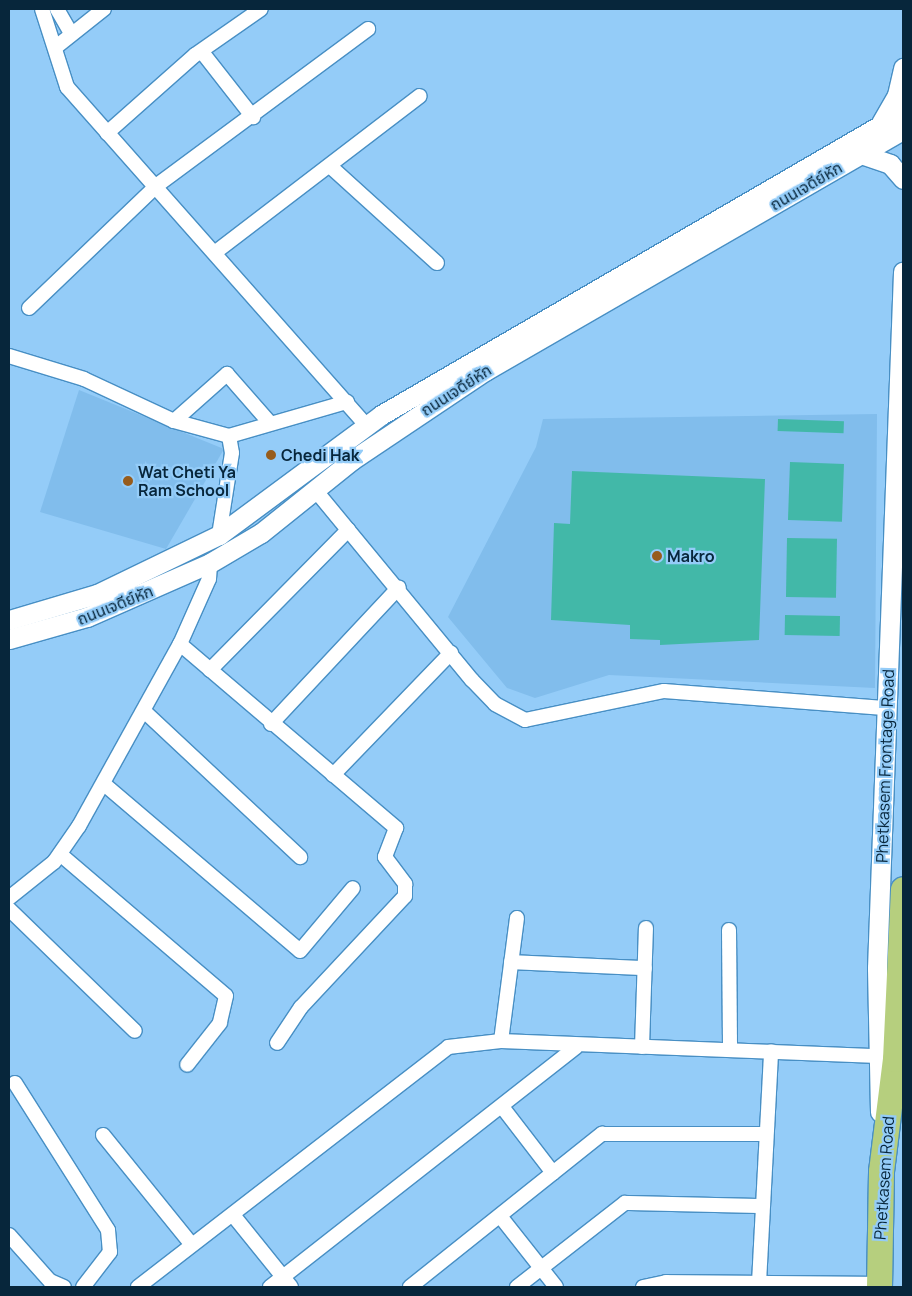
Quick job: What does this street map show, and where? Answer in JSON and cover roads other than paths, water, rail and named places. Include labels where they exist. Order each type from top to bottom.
[{"type":"highway","name":"Phetkasem Road","points":[[879,1286],[882,1171],[895,1059],[903,889]]},
{"type":"main road","points":[[879,127],[897,95],[903,68]]},
{"type":"main road","name":"ถนนเจดีย์หัก","points":[[9,620],[97,594],[219,535],[366,424],[903,112]]},
{"type":"main road","name":"ถนนเจดีย์หัก","points":[[9,640],[87,617],[210,563],[261,533],[366,451],[485,371],[903,130]]},
{"type":"main road","points":[[861,154],[890,164],[903,179]]},
{"type":"main road","name":"Phetkasem Frontage Road","points":[[882,1171],[878,1056],[887,708],[903,271]]},
{"type":"street","points":[[42,9],[56,47],[67,87],[106,132],[217,251],[366,424]]},
{"type":"street","points":[[57,9],[71,33]]},
{"type":"street","points":[[56,47],[71,33],[104,9]]},
{"type":"street","points":[[106,132],[202,52],[261,9]]},
{"type":"street","points":[[29,308],[156,186],[253,117],[368,30]]},
{"type":"street","points":[[202,52],[253,117]]},
{"type":"street","points":[[217,251],[331,167],[420,96]]},
{"type":"street","points":[[331,167],[437,263]]},
{"type":"street","points":[[9,356],[84,379],[174,421],[229,436],[269,422],[347,402]]},
{"type":"street","points":[[174,421],[227,374],[269,422]]},
{"type":"street","points":[[219,535],[232,453],[229,436]]},
{"type":"street","points":[[316,491],[399,587],[451,653],[495,704],[525,720],[664,692],[887,708]]},
{"type":"street","points":[[210,670],[348,530]]},
{"type":"street","points":[[9,898],[60,854],[104,784],[180,644],[209,579],[210,563]]},
{"type":"street","points":[[271,724],[399,587]]},
{"type":"street","points":[[180,644],[271,724],[396,828],[384,856],[407,891],[301,1007],[277,1043]]},
{"type":"street","points":[[333,775],[451,653]]},
{"type":"street","points":[[144,711],[300,857]]},
{"type":"street","points":[[104,784],[300,951],[353,888]]},
{"type":"street","points":[[60,854],[226,996],[220,1023],[187,1065]]},
{"type":"street","points":[[9,909],[135,1031]]},
{"type":"street","points":[[500,1041],[517,918]]},
{"type":"street","points":[[642,1047],[646,928]]},
{"type":"street","points":[[729,930],[730,1048]]},
{"type":"street","points":[[510,962],[644,968]]},
{"type":"street","points":[[138,1287],[233,1215],[441,1051],[459,1044],[500,1041],[576,1047],[730,1048],[878,1056]]},
{"type":"street","points":[[270,1287],[287,1282],[576,1047]]},
{"type":"street","points":[[759,1283],[772,1051]]},
{"type":"street","points":[[11,1084],[108,1230],[110,1252],[83,1287]]},
{"type":"street","points":[[503,1108],[553,1173]]},
{"type":"street","points":[[410,1287],[553,1173],[612,1130],[766,1134]]},
{"type":"street","points":[[103,1135],[192,1246]]},
{"type":"street","points":[[517,1287],[625,1203],[762,1206]]},
{"type":"street","points":[[233,1215],[287,1282]]},
{"type":"street","points":[[500,1216],[556,1287]]},
{"type":"street","points":[[9,1235],[50,1281],[64,1287]]},
{"type":"street","points":[[643,1287],[666,1282],[879,1286]]},
{"type":"place","name":"Chedi Hak","points":[[271,455]]},
{"type":"place","name":"Wat Cheti Ya Ram School","points":[[128,481]]},
{"type":"place","name":"Makro","points":[[657,556]]}]
